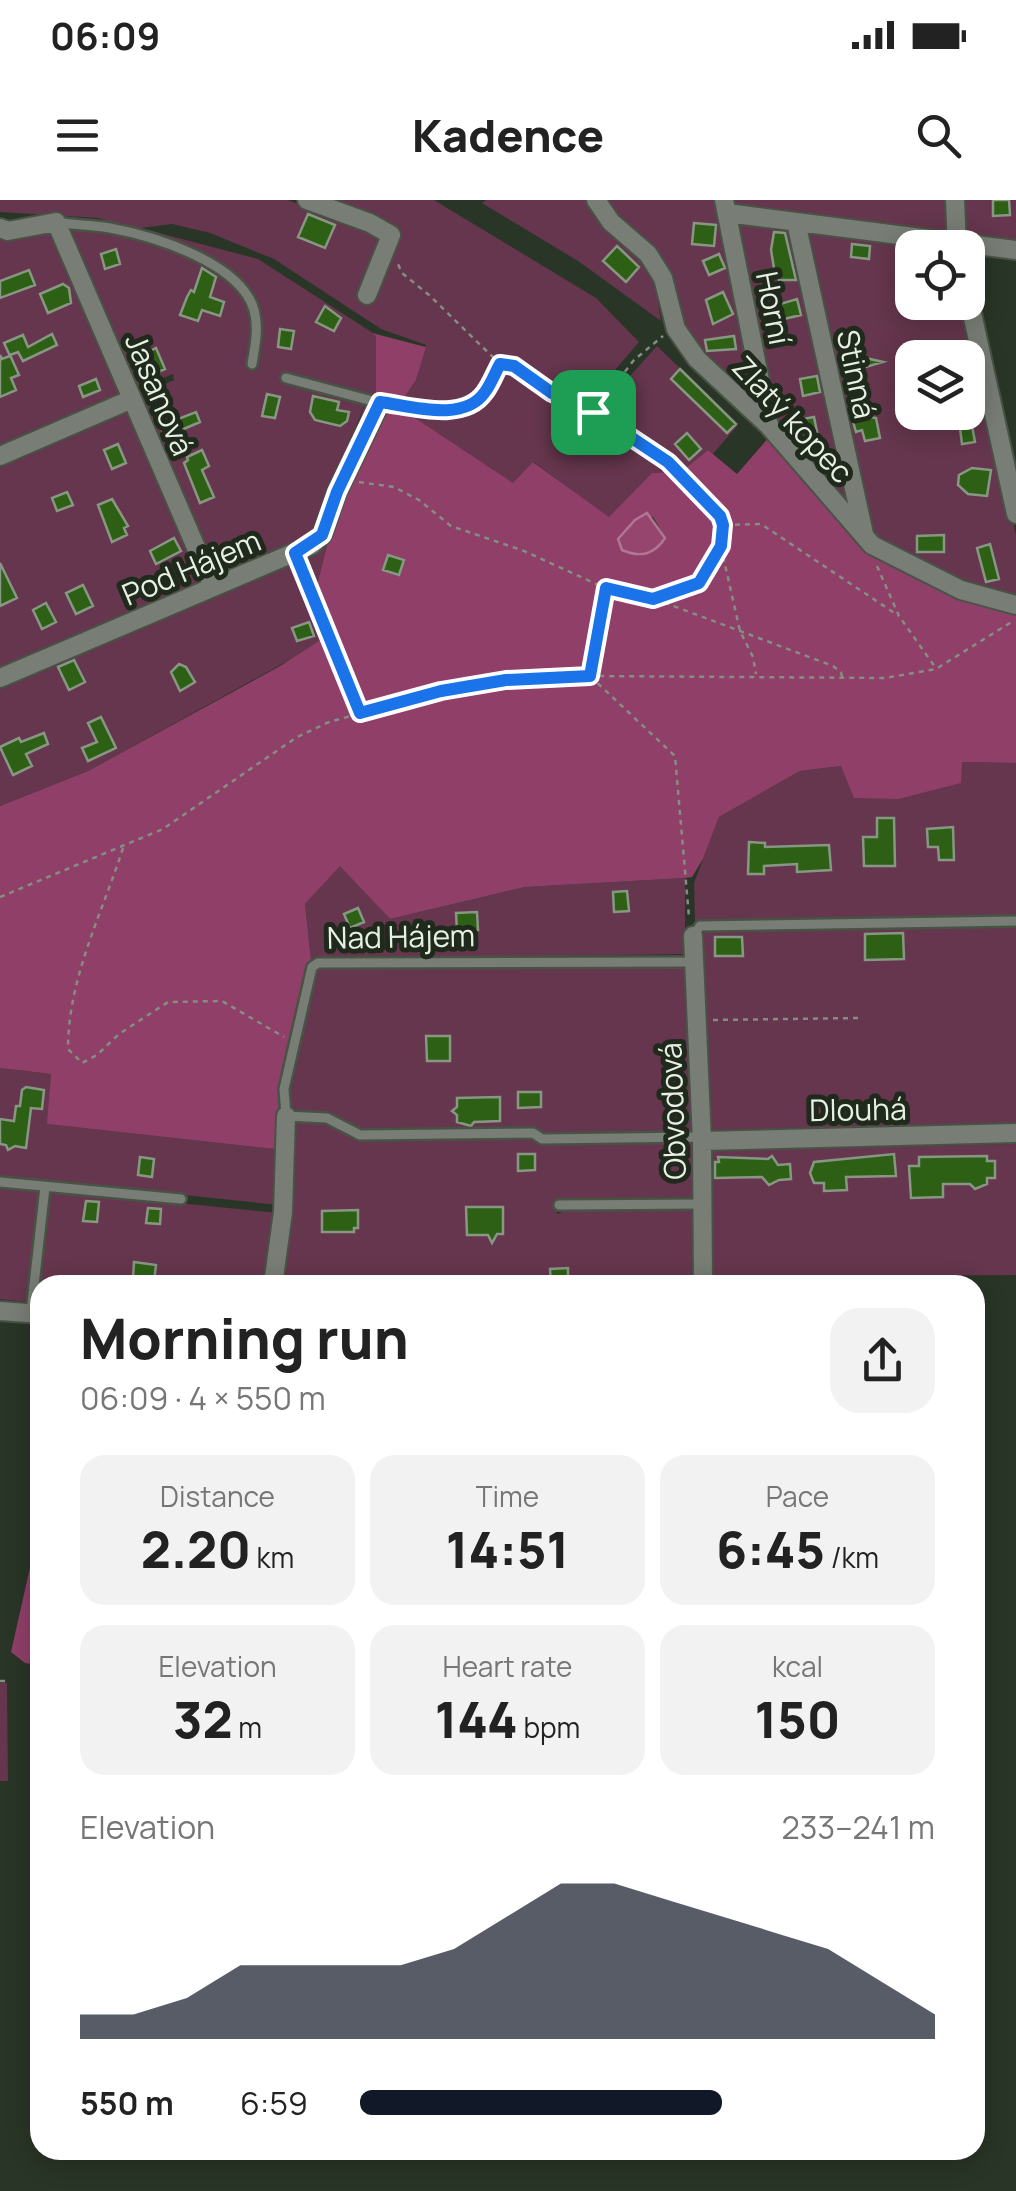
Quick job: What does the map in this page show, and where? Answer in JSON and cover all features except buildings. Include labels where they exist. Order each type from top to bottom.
[{"type":"street","points":[[307,200],[392,235],[367,295]]},
{"type":"street","name":"Zlatý kopec","points":[[596,200],[610,222],[648,254],[663,278],[676,329],[698,358],[769,426],[868,541],[961,590],[1016,605]]},
{"type":"street","points":[[955,200],[956,230]]},
{"type":"street","points":[[725,207],[895,236]]},
{"type":"street","name":"Horní","points":[[725,207],[769,426]]},
{"type":"street","points":[[3,232],[56,222]]},
{"type":"street","name":"Jasanová","points":[[56,222],[212,587]]},
{"type":"street","name":"Stinná","points":[[796,222],[868,541]]},
{"type":"street","points":[[985,247],[1016,250]]},
{"type":"street","points":[[973,320],[1016,514]]},
{"type":"street","points":[[0,456],[132,399]]},
{"type":"street","name":"Pod Hájem","points":[[0,678],[295,553],[322,535],[380,402]]},
{"type":"street","name":"Obvodová","points":[[694,934],[703,1275]]},
{"type":"street","name":"Nad Hájem","points":[[275,1275],[286,1166],[286,1116]]},
{"type":"street","name":"Dlouhá","points":[[702,1141],[1016,1133]]},
{"type":"street","points":[[0,1310],[30,1312]]},
{"type":"lane","points":[[56,222],[112,228],[217,265],[233,277],[253,306],[258,329],[252,364]]},
{"type":"lane","points":[[286,378],[380,402]]},
{"type":"lane","points":[[694,934],[700,926],[1016,921]]},
{"type":"lane","name":"Nad Hájem","points":[[286,1116],[284,1088],[312,967],[318,963],[694,962]]},
{"type":"lane","points":[[286,1116],[326,1118],[360,1135],[533,1133],[542,1139],[696,1137],[702,1141]]},
{"type":"lane","points":[[0,1182],[181,1200]]},
{"type":"lane","points":[[39,1275],[45,1187]]},
{"type":"lane","points":[[559,1204],[701,1204]]},
{"type":"path","points":[[390,244],[402,273],[500,364],[514,366],[552,393],[593,412],[668,462],[720,516],[721,546],[740,630],[757,675]]},
{"type":"path","points":[[593,412],[634,360],[676,329]]},
{"type":"path","points":[[380,402],[445,410],[470,407],[484,394],[500,364]]},
{"type":"path","points":[[344,480],[394,487],[419,500],[451,526],[524,551],[606,588],[653,599],[833,666],[842,678]]},
{"type":"path","points":[[723,525],[761,524],[899,616]]},
{"type":"path","points":[[868,541],[899,616],[936,669]]},
{"type":"path","points":[[653,599],[699,583],[721,546]]},
{"type":"path","points":[[295,553],[360,713]]},
{"type":"path","points":[[590,676],[606,588]]},
{"type":"path","points":[[0,897],[163,829],[296,737],[360,713],[441,691],[506,680],[757,675],[886,678],[936,669],[1016,618]]},
{"type":"path","points":[[590,676],[675,756],[690,928],[694,934]]},
{"type":"path","points":[[123,847],[76,980],[68,1048],[82,1063],[168,1002],[222,1001],[294,1044]]},
{"type":"path","points":[[696,1020],[859,1018]]},
{"type":"path","points":[[0,1681],[10,1681]]},
{"type":"shaded area","points":[[0,200],[288,200],[365,229],[320,200],[434,200],[596,298],[639,342],[603,384],[612,396],[657,346],[738,425],[712,455],[708,450],[682,471],[652,473],[609,518],[534,462],[513,484],[397,406],[366,401],[314,537],[221,576],[210,572],[136,397],[174,380],[173,374],[133,390],[63,228],[133,236],[134,228],[98,218],[0,212]],"holes":[[[172,224],[210,233],[274,259],[381,329],[426,345],[416,380],[377,360],[376,335],[258,259],[140,228]]]},
{"type":"shaded area","points":[[591,200],[652,268],[661,321],[578,261],[482,203]]},
{"type":"shaded area","points":[[605,200],[718,200],[759,402],[751,404],[699,351],[687,334],[674,289],[607,211]]},
{"type":"shaded area","points":[[728,200],[950,200],[951,230],[921,230],[734,211]]},
{"type":"shaded area","points":[[959,200],[1016,200],[1016,245],[985,242],[985,230],[963,230]]},
{"type":"shaded area","points":[[736,219],[788,226],[793,231],[855,512],[775,428]]},
{"type":"shaded area","points":[[50,226],[127,394],[0,448],[0,239]]},
{"type":"shaded area","points":[[806,228],[895,240],[895,320],[969,320],[973,340],[895,340],[895,430],[985,430],[985,394],[1016,535],[1016,600],[960,585],[874,542]]},
{"type":"shaded area","points":[[372,333],[426,347],[416,380],[403,399],[380,398],[513,483],[533,462],[609,517],[652,473],[682,471],[708,450],[737,474],[770,436],[860,538],[960,585],[1016,600],[1016,763],[962,762],[961,783],[898,799],[854,798],[841,766],[800,771],[719,817],[692,877],[525,887],[390,919],[340,866],[305,904],[311,960],[281,1087],[284,1150],[47,1124],[51,1074],[0,1068],[0,806],[88,771],[280,666],[327,636],[314,597],[356,430],[369,395],[376,396],[376,336]],"holes":[[[640,516],[653,517],[662,532],[619,539]]]},
{"type":"shaded area","points":[[132,406],[208,582],[0,671],[0,463]]},
{"type":"shaded area","points":[[647,513],[665,538],[646,553],[622,550],[618,539]]},
{"type":"shaded area","points":[[327,545],[314,597],[299,558]]},
{"type":"shaded area","points":[[296,559],[329,638],[88,771],[0,806],[0,687]]},
{"type":"shaded area","points":[[1016,763],[1016,917],[695,922],[694,883],[719,817],[800,771]]},
{"type":"shaded area","points":[[340,865],[390,919],[525,887],[685,878],[685,954],[311,960],[305,904]]},
{"type":"shaded area","points":[[1016,925],[1016,1125],[711,1132],[698,930]]},
{"type":"shaded area","points":[[682,966],[689,974],[694,1131],[547,1135],[549,1144],[694,1142],[695,1197],[556,1200],[557,1214],[580,1206],[695,1207],[696,1275],[278,1275],[290,1147],[289,1088],[314,968]]},
{"type":"shaded area","points":[[0,1068],[51,1074],[48,1124],[284,1150],[279,1205],[0,1176]]},
{"type":"shaded area","points":[[1016,1144],[1016,1275],[705,1275],[704,1158],[711,1150]]},
{"type":"shaded area","points":[[0,1185],[39,1189],[27,1302],[0,1299]]},
{"type":"shaded area","points":[[49,1190],[278,1213],[270,1275],[41,1275]]},
{"type":"shaded area","points":[[30,1567],[30,1664],[11,1652]]},
{"type":"shaded area","points":[[0,1683],[7,1683],[8,1781],[0,1781]]},
{"type":"route","points":[[500,364],[514,366],[552,393],[593,412],[668,462],[720,516],[721,546],[699,583],[653,599],[606,588],[590,676],[506,680],[441,691],[360,713],[295,553],[322,535],[337,492],[380,402],[445,410],[470,407],[484,394],[500,364]]}]
